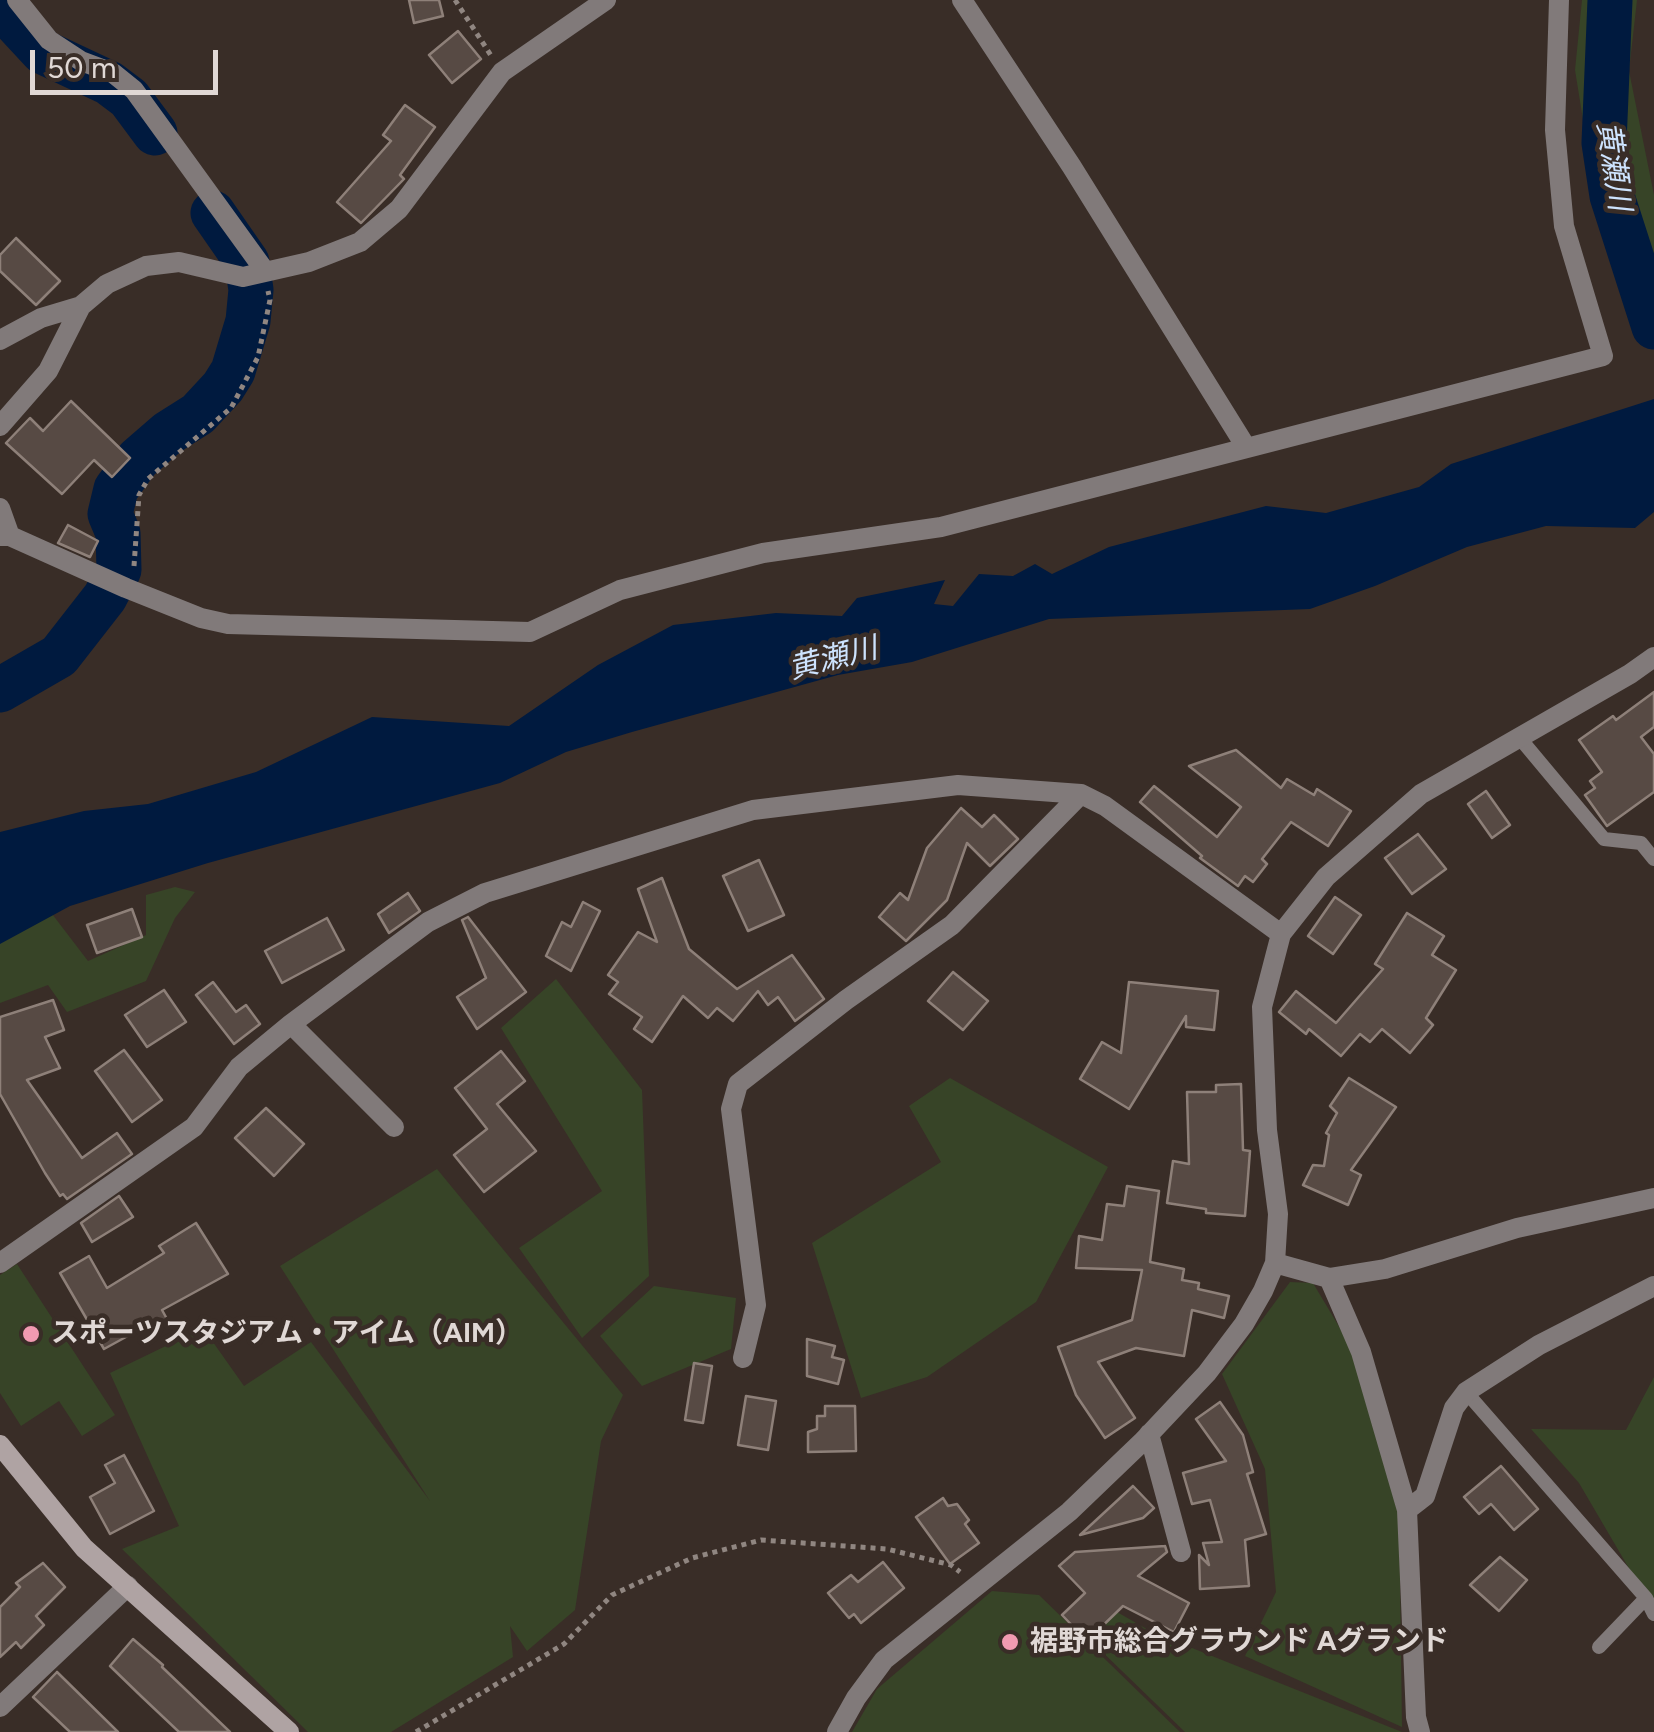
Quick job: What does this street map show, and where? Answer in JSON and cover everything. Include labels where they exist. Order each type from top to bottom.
[{"type":"street","points":[[17,0],[49,40],[81,61],[113,73],[134,90],[257,273]]},
{"type":"street","points":[[0,426],[12,417],[48,371],[81,306],[107,284],[146,266],[179,262],[257,273],[309,262],[360,242],[399,210],[502,72],[606,0]]},
{"type":"street","points":[[962,0],[1072,167],[1246,447]]},
{"type":"street","points":[[0,508],[5,536],[116,584],[228,624],[530,632],[620,590],[762,552],[941,527],[1603,356],[1564,226],[1555,130],[1559,0]]},
{"type":"street","points":[[0,340],[40,318],[81,306]]},
{"type":"street","points":[[837,1732],[884,1660],[1069,1512],[1207,1373],[1244,1324],[1275,1263],[1278,1214],[1267,1130],[1262,1007],[1281,934],[1326,878],[1421,794],[1654,657]]},
{"type":"street","points":[[0,1263],[194,1127],[239,1067],[428,922],[485,893],[753,810],[958,785],[1081,794],[1104,806],[1281,934]]},
{"type":"street","points":[[743,1358],[756,1304],[731,1109],[738,1084],[952,924],[1081,794]]},
{"type":"street","points":[[291,1024],[394,1127]]},
{"type":"street","points":[[1275,1263],[1329,1278],[1385,1269],[1516,1228],[1654,1198]]},
{"type":"street","points":[[1329,1278],[1361,1352],[1407,1510],[1416,1717],[1420,1732]]},
{"type":"street","points":[[1407,1510],[1425,1496],[1454,1408],[1466,1392],[1539,1344],[1654,1286]]},
{"type":"street","points":[[1149,1434],[1181,1552]]},
{"type":"street","points":[[0,1445],[84,1548],[289,1732]]},
{"type":"street","points":[[0,1707],[128,1586]]},
{"type":"lane","points":[[1518,736],[1604,839],[1641,843],[1654,859]]},
{"type":"lane","points":[[1466,1392],[1646,1598],[1654,1614]]},
{"type":"lane","points":[[1599,1647],[1646,1598]]},
{"type":"path","points":[[455,0],[502,72]]},
{"type":"path","points":[[116,584],[134,567],[138,496],[148,478],[231,408],[258,357],[270,300],[257,273]]},
{"type":"path","points":[[416,1732],[564,1644],[612,1595],[692,1558],[762,1540],[887,1549],[951,1565],[978,1587]]},
{"type":"green space","points":[[1582,0],[1637,0],[1629,71],[1654,195],[1654,335],[1631,298],[1589,157],[1575,70]]},
{"type":"green space","points":[[175,887],[195,892],[175,918],[146,981],[67,1012],[48,985],[0,1003],[0,927],[46,906],[88,961],[146,935],[146,895]]},
{"type":"green space","points":[[556,979],[642,1090],[649,1276],[582,1338],[519,1248],[602,1191],[501,1028]]},
{"type":"green space","points":[[950,1078],[1108,1167],[1036,1302],[927,1377],[861,1398],[812,1243],[941,1162],[909,1106]]},
{"type":"green space","points":[[437,1169],[623,1395],[601,1441],[575,1610],[527,1651],[510,1626],[513,1657],[391,1732],[308,1732],[122,1549],[179,1526],[110,1373],[203,1328],[244,1386],[311,1342],[430,1501],[280,1266]]},
{"type":"green space","name":"スポーツスタジアム・アイム（AIM）","points":[[17,1264],[115,1415],[82,1436],[59,1401],[21,1426],[0,1393],[0,1275]]},
{"type":"green space","points":[[1290,1282],[1313,1283],[1353,1350],[1399,1505],[1402,1727],[1245,1656],[1276,1592],[1265,1469],[1222,1374]]},
{"type":"green space","points":[[654,1286],[736,1298],[731,1349],[642,1386],[600,1336]]},
{"type":"green space","points":[[1654,1377],[1654,1611],[1579,1483],[1531,1429],[1626,1430]]},
{"type":"green space","name":"裾野市総合グラウンド Aグランド","points":[[992,1591],[1039,1595],[1180,1732],[852,1732],[877,1689]]},
{"type":"green space","points":[[1117,1612],[1152,1632],[1402,1732],[1185,1732],[1091,1641]]},
{"type":"water","points":[[1654,399],[1654,512],[1635,528],[1546,526],[1467,547],[1310,609],[1049,619],[912,662],[838,675],[566,752],[500,783],[208,863],[70,906],[0,944],[0,832],[84,811],[148,804],[256,772],[372,717],[509,726],[598,665],[673,625],[776,613],[842,616],[857,598],[945,580],[934,604],[953,606],[979,574],[1013,576],[1035,564],[1052,574],[1109,547],[1266,506],[1326,513],[1419,487],[1451,464]]},
{"type":"building","points":[[409,0],[439,0],[443,16],[414,23]]},
{"type":"building","points":[[458,31],[481,59],[452,83],[429,55]]},
{"type":"building","points":[[405,105],[435,127],[400,175],[404,179],[361,223],[337,202],[391,141],[383,135]]},
{"type":"building","points":[[16,238],[60,281],[36,305],[0,271],[0,255]]},
{"type":"building","points":[[71,401],[130,458],[112,477],[94,460],[62,494],[6,443],[30,418],[43,431]]},
{"type":"building","points":[[68,525],[98,541],[90,557],[58,543]]},
{"type":"building","points":[[1654,692],[1654,727],[1641,737],[1654,754],[1654,792],[1607,826],[1585,795],[1595,788],[1590,781],[1602,772],[1579,740],[1613,716],[1616,720]]},
{"type":"building","points":[[1236,750],[1281,788],[1287,779],[1314,795],[1317,789],[1351,811],[1328,846],[1291,822],[1262,859],[1267,864],[1253,882],[1245,876],[1238,886],[1200,858],[1140,802],[1154,786],[1217,837],[1241,807],[1189,766]]},
{"type":"building","points":[[1486,791],[1510,825],[1492,838],[1468,804]]},
{"type":"building","points":[[961,808],[982,827],[994,815],[1018,839],[990,866],[967,843],[947,900],[906,941],[879,917],[900,893],[908,900],[927,848]]},
{"type":"building","points":[[1418,834],[1446,869],[1412,894],[1385,858]]},
{"type":"building","points":[[759,860],[784,915],[748,931],[723,876]]},
{"type":"building","points":[[662,878],[689,949],[737,989],[792,955],[824,999],[795,1021],[778,997],[768,1005],[758,991],[733,1021],[717,1008],[708,1018],[683,996],[652,1042],[634,1029],[642,1017],[609,994],[618,982],[608,975],[638,932],[657,942],[638,889]]},
{"type":"building","points":[[408,893],[420,911],[389,933],[378,914]]},
{"type":"building","points":[[1335,897],[1361,915],[1333,954],[1308,936]]},
{"type":"building","points":[[583,902],[600,911],[571,971],[546,956],[562,922],[571,927]]},
{"type":"building","points":[[132,909],[142,937],[97,953],[87,925]]},
{"type":"building","points":[[1407,913],[1444,936],[1432,955],[1456,970],[1426,1018],[1433,1025],[1410,1053],[1382,1029],[1370,1042],[1360,1034],[1341,1056],[1309,1029],[1306,1034],[1279,1012],[1296,991],[1336,1023],[1383,969],[1375,964]]},
{"type":"building","points":[[468,917],[526,992],[477,1029],[457,997],[486,978],[462,920]]},
{"type":"building","points":[[327,918],[344,950],[282,983],[265,951]]},
{"type":"building","points":[[953,972],[988,1001],[963,1030],[928,1001]]},
{"type":"building","points":[[213,982],[236,1012],[246,1005],[260,1024],[234,1044],[196,995]]},
{"type":"building","points":[[1129,982],[1218,991],[1214,1030],[1186,1027],[1186,1016],[1129,1109],[1080,1079],[1102,1042],[1121,1053]]},
{"type":"building","points":[[164,990],[186,1022],[147,1047],[125,1015]]},
{"type":"building","points":[[53,1000],[64,1030],[45,1037],[60,1068],[27,1080],[82,1158],[117,1133],[132,1154],[67,1199],[63,1194],[60,1196],[45,1173],[0,1094],[0,1017]]},
{"type":"building","points":[[124,1050],[162,1100],[132,1122],[95,1071]]},
{"type":"building","points":[[501,1051],[525,1081],[497,1104],[536,1151],[484,1192],[454,1155],[487,1129],[455,1088]]},
{"type":"building","points":[[1349,1078],[1396,1107],[1351,1170],[1361,1175],[1348,1205],[1303,1185],[1313,1165],[1324,1166],[1329,1135],[1326,1133],[1337,1113],[1330,1106]]},
{"type":"building","points":[[1241,1084],[1243,1150],[1250,1151],[1245,1216],[1206,1213],[1206,1209],[1167,1203],[1173,1161],[1189,1164],[1187,1092],[1216,1092],[1216,1085]]},
{"type":"building","points":[[266,1108],[304,1144],[274,1176],[235,1138]]},
{"type":"building","points":[[1127,1186],[1159,1191],[1150,1262],[1184,1269],[1182,1280],[1199,1283],[1198,1289],[1229,1296],[1224,1318],[1192,1310],[1184,1356],[1136,1348],[1098,1362],[1135,1418],[1105,1438],[1076,1395],[1058,1347],[1132,1320],[1142,1270],[1076,1268],[1079,1236],[1102,1240],[1107,1204],[1124,1206]]},
{"type":"building","points":[[119,1196],[133,1217],[92,1242],[81,1223]]},
{"type":"building","points":[[196,1223],[228,1274],[162,1310],[167,1319],[148,1331],[146,1326],[104,1349],[60,1273],[89,1256],[107,1288],[164,1253],[159,1246]]},
{"type":"building","points":[[807,1339],[835,1346],[832,1357],[844,1360],[838,1384],[807,1376]]},
{"type":"building","points":[[694,1363],[712,1366],[703,1423],[685,1420]]},
{"type":"building","points":[[746,1396],[776,1401],[768,1450],[738,1445]]},
{"type":"building","points":[[1220,1402],[1243,1435],[1253,1472],[1247,1474],[1266,1534],[1245,1540],[1249,1586],[1200,1589],[1199,1555],[1209,1565],[1203,1543],[1222,1542],[1210,1500],[1192,1504],[1183,1473],[1226,1461],[1196,1419]]},
{"type":"building","points":[[825,1406],[855,1406],[856,1451],[808,1452],[808,1432],[817,1429],[817,1416],[825,1416]]},
{"type":"building","points":[[124,1455],[154,1511],[110,1534],[90,1497],[115,1483],[105,1465]]},
{"type":"building","points":[[1501,1466],[1538,1509],[1514,1530],[1491,1504],[1479,1514],[1464,1497]]},
{"type":"building","points":[[1133,1486],[1154,1508],[1143,1518],[1080,1535]]},
{"type":"building","points":[[943,1498],[948,1506],[957,1504],[979,1543],[950,1564],[916,1517]]},
{"type":"building","points":[[1165,1546],[1167,1552],[1138,1576],[1189,1603],[1174,1632],[1123,1606],[1087,1641],[1062,1615],[1085,1593],[1059,1566],[1075,1552]]},
{"type":"building","points":[[1500,1557],[1527,1580],[1499,1611],[1470,1585]]},
{"type":"building","points":[[883,1562],[904,1588],[861,1623],[854,1614],[849,1618],[828,1593],[851,1575],[858,1582]]},
{"type":"building","points":[[43,1563],[65,1587],[36,1616],[44,1625],[21,1648],[16,1642],[0,1657],[0,1607],[20,1587],[16,1583]]},
{"type":"building","points":[[133,1639],[230,1732],[179,1732],[142,1697],[110,1666]]},
{"type":"building","points":[[57,1672],[118,1732],[70,1732],[33,1697]]},
{"type":"waterway","name":"黄瀬川","points":[[1610,0],[1604,143],[1612,196],[1654,327]]},
{"type":"waterway","points":[[5,11],[43,52],[109,83],[129,98],[155,133]]},
{"type":"waterway","points":[[0,690],[59,656],[105,597],[119,570],[118,533],[110,514],[116,489],[138,459],[198,414],[233,371],[248,321],[251,290],[247,262],[213,213]]},
{"type":"place","name":"スポーツスタジアム・アイム（AIM）","points":[[31,1334]]},
{"type":"place","name":"裾野市総合グラウンド Aグランド","points":[[1010,1642]]}]
